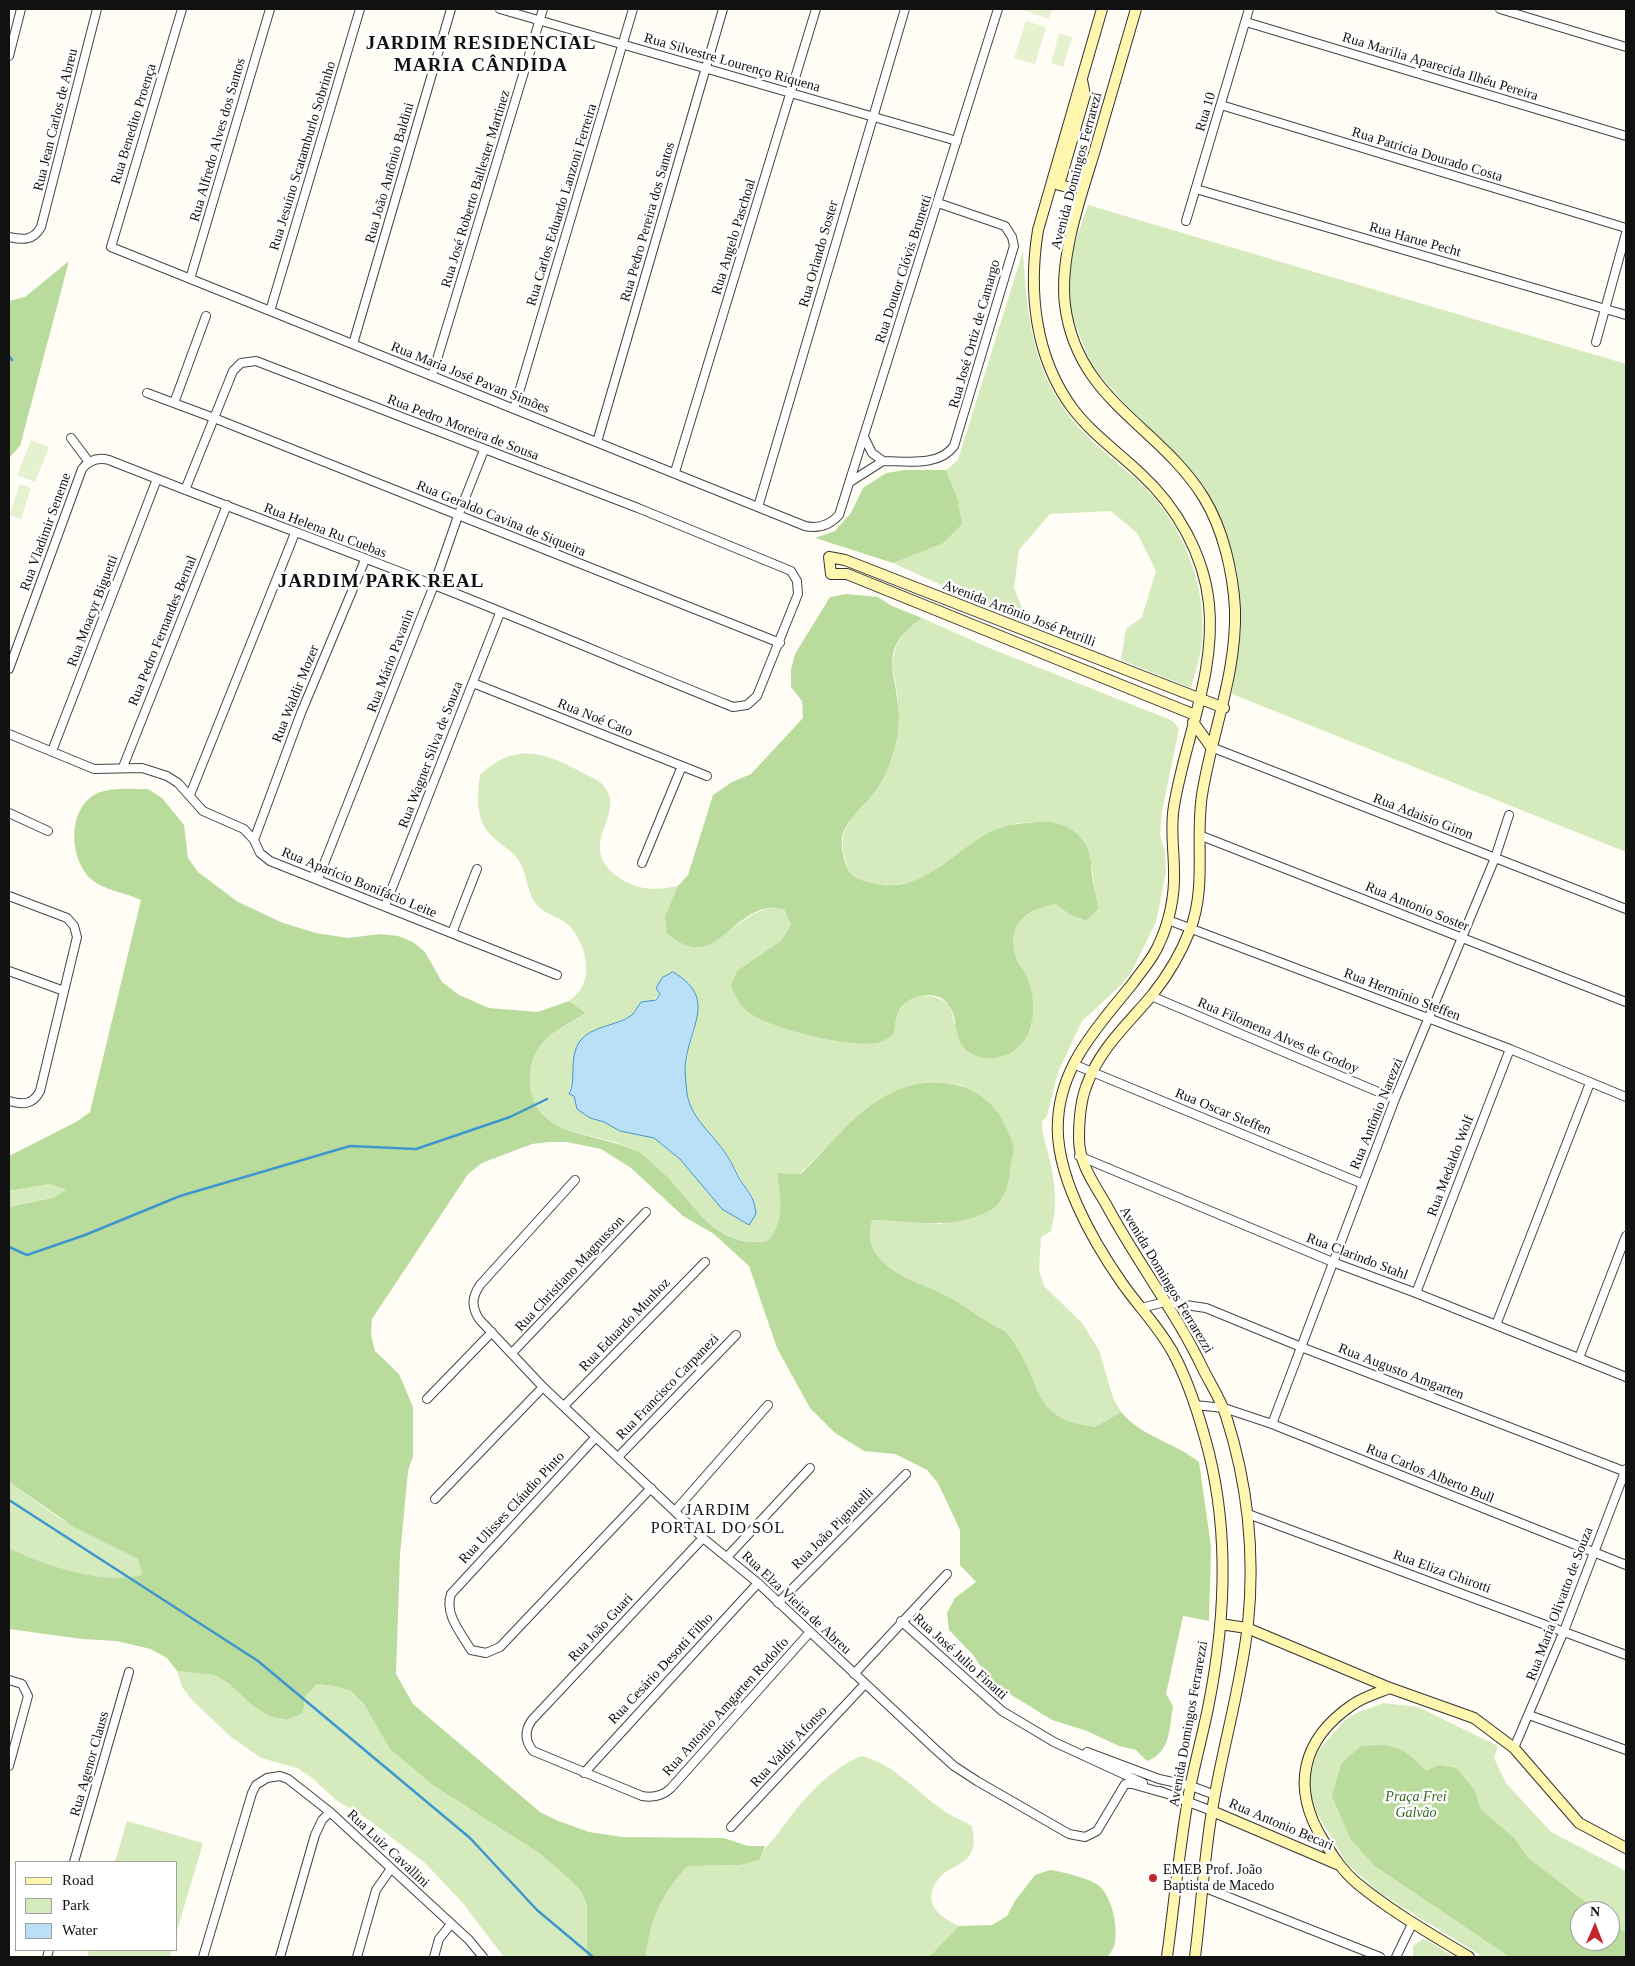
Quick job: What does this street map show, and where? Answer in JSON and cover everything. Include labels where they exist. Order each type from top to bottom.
[{"type":"main road","name":"Avenida Domingos Ferrarezi","points":[[1102,9],[1082,79],[1085,95],[1038,230],[1034,258],[1035,306],[1044,350],[1061,390],[1075,412],[1104,443],[1141,474],[1165,499],[1185,528],[1203,571],[1210,609],[1209,648],[1200,700]]},
{"type":"main road","name":"Avenida Domingos Ferrarezi","points":[[1136,9],[1086,180],[1064,283],[1070,328],[1076,348],[1097,383],[1127,417],[1150,436],[1177,464],[1204,498],[1220,535],[1230,569],[1235,607],[1234,650],[1224,708]]},
{"type":"main road","points":[[1055,184],[1072,188],[1086,180]]},
{"type":"main road","name":"Avenida Artônio José Petrilli","points":[[1194,719],[847,574],[831,574],[829,557],[845,560],[1224,708]]},
{"type":"main road","name":"Avenida Domingos Ferrarezzi","points":[[1166,1957],[1188,1802],[1209,1703],[1220,1624],[1223,1548],[1220,1510],[1214,1471],[1195,1405],[1171,1349],[1122,1283],[1099,1246],[1080,1209],[1059,1156],[1058,1114],[1065,1084],[1073,1064],[1092,1032],[1154,955],[1168,920],[1174,877],[1173,807],[1200,700]]},
{"type":"main road","points":[[1079,1156],[1081,1111],[1085,1089],[1093,1072],[1116,1034],[1151,996],[1174,965],[1191,929],[1197,905],[1200,876],[1201,800],[1212,747],[1224,708]]},
{"type":"main road","points":[[1194,719],[1212,747]]},
{"type":"main road","name":"Avenida Domingos Ferrarezzi","points":[[1079,1156],[1128,1245],[1189,1338],[1224,1408],[1245,1484],[1250,1583],[1247,1628],[1212,1811],[1195,1957]]},
{"type":"main road","points":[[1220,1624],[1247,1628],[1390,1688],[1474,1718],[1514,1748],[1578,1823],[1626,1848]]},
{"type":"main road","points":[[1390,1688],[1350,1706],[1333,1722],[1314,1745],[1303,1780],[1308,1806],[1317,1830],[1339,1865],[1357,1884],[1469,1957]]},
{"type":"main road","name":"Rua Antonio Becari","points":[[1212,1811],[1339,1865]]},
{"type":"street","points":[[9,56],[21,9]]},
{"type":"street","name":"Rua Jean Carlos de Abreu","points":[[9,237],[20,240],[36,235],[41,227],[97,9]]},
{"type":"street","name":"Rua Benedito Proença","points":[[111,247],[182,9]]},
{"type":"street","name":"Rua Alfredo Alves dos Santos","points":[[190,279],[270,9]]},
{"type":"street","name":"Rua Jesuíno Scatamburlo Sobrinho","points":[[270,310],[360,9]]},
{"type":"street","name":"Rua João Antônio Baldini","points":[[353,344],[451,9]]},
{"type":"street","name":"Rua Silvestre Lourenço Riquena","points":[[500,9],[957,142]]},
{"type":"street","name":"Rua José Roberto Ballester Martinez","points":[[432,376],[543,9]]},
{"type":"street","name":"Rua Carlos Eduardo Lanzoni Ferreira","points":[[514,408],[633,9]]},
{"type":"street","name":"Rua Pedro Pereira dos Santos","points":[[597,442],[723,9]]},
{"type":"street","name":"Rua Angelo Paschoal","points":[[675,472],[792,94],[816,9]]},
{"type":"street","name":"Rua Orlando Soster","points":[[758,507],[905,9]]},
{"type":"street","name":"Rua Doutor Clóvis Brunetti","points":[[821,526],[831,522],[839,515],[998,9]]},
{"type":"street","name":"Rua 10","points":[[1186,222],[1250,9]]},
{"type":"street","points":[[1500,9],[1626,47]]},
{"type":"street","name":"Rua Marilia Aparecida Ilhéu Pereira","points":[[1246,22],[1626,136]]},
{"type":"street","name":"Rua Patricia Dourado Costa","points":[[1221,106],[1626,228]]},
{"type":"street","name":"Rua Harue Pecht","points":[[1196,189],[1626,315]]},
{"type":"street","name":"Rua José Ortiz de Camargo","points":[[850,482],[884,461],[937,459],[947,454],[954,446],[1014,246],[1012,237],[1005,226],[938,203]]},
{"type":"street","points":[[1596,342],[1626,233]]},
{"type":"street","name":"Rua Maria José Pavan Simões","points":[[111,247],[675,472],[805,526],[821,526]]},
{"type":"street","points":[[174,403],[206,316]]},
{"type":"street","name":"Rua Pedro Moreira de Sousa","points":[[185,490],[233,371],[241,363],[256,361],[638,508],[791,571],[798,584],[798,594],[780,643]]},
{"type":"street","name":"Rua Geraldo Cavina de Siqueira","points":[[146,393],[214,418],[780,643]]},
{"type":"street","points":[[864,437],[872,453],[884,461]]},
{"type":"street","points":[[71,438],[88,462]]},
{"type":"street","name":"Rua Mário Pavanin","points":[[318,880],[434,585],[484,450]]},
{"type":"street","name":"Rua Helena Ru Cuebas","points":[[88,462],[105,459],[227,505],[295,533],[434,585],[733,707],[747,706],[757,696],[780,643]]},
{"type":"street","name":"Rua Vladimir Seneme","points":[[9,669],[82,469],[88,462]]},
{"type":"street","name":"Rua Moacyr Biguetti","points":[[52,751],[157,479]]},
{"type":"street","name":"Rua Pedro Fernandes Bernal","points":[[123,767],[227,505]]},
{"type":"street","points":[[190,795],[295,533]]},
{"type":"street","name":"Rua Waldir Mozer","points":[[254,840],[301,713],[365,560]]},
{"type":"street","name":"Rua Wagner Silva de Souza","points":[[385,906],[500,613]]},
{"type":"street","name":"Rua Noé Cato","points":[[473,683],[707,776]]},
{"type":"street","name":"Rua Aparício Bonifácio Leite","points":[[9,734],[94,769],[105,770],[123,767],[155,771],[178,783],[203,811],[240,826],[254,840],[258,850],[267,859],[557,975]]},
{"type":"street","name":"Rua Adaisio Giron","points":[[1212,747],[1626,910]]},
{"type":"street","points":[[642,863],[682,766]]},
{"type":"street","points":[[9,813],[48,831]]},
{"type":"street","name":"Rua Antônio Narezzi","points":[[1272,1424],[1395,1099],[1430,1019],[1461,938],[1495,858],[1509,815]]},
{"type":"street","name":"Rua Antonio Soster","points":[[1200,835],[1626,1002]]},
{"type":"street","points":[[452,933],[477,868]]},
{"type":"street","points":[[9,896],[67,918],[76,929],[77,940],[39,1094],[26,1104],[9,1101]]},
{"type":"street","name":"Rua Hermínio Steffen","points":[[1168,920],[1510,1049],[1626,1097]]},
{"type":"street","points":[[9,972],[64,992]]},
{"type":"street","name":"Rua Filomena Alves de Godoy","points":[[1151,996],[1395,1099]]},
{"type":"street","name":"Rua Medaldo Wolf","points":[[1416,1293],[1510,1049]]},
{"type":"street","name":"Rua Oscar Steffen","points":[[1073,1064],[1363,1184]]},
{"type":"street","points":[[1496,1325],[1590,1082]]},
{"type":"street","name":"Rua Clarindo Stahl","points":[[1079,1156],[1334,1263],[1416,1293],[1626,1377]]},
{"type":"street","name":"Rua Elza Vieira de Abreu","points":[[575,1180],[475,1292],[473,1302],[474,1311],[543,1387],[703,1538],[728,1556],[758,1583],[954,1766],[1069,1834],[1086,1837],[1097,1831],[1125,1784],[1132,1784],[1164,1793]]},
{"type":"street","name":"Rua Christiano Magnusson","points":[[512,1353],[646,1212]]},
{"type":"street","points":[[1579,1358],[1626,1236]]},
{"type":"street","name":"Rua Eduardo Munhoz","points":[[564,1406],[704,1262]]},
{"type":"street","points":[[1141,1308],[1165,1302]]},
{"type":"street","name":"Rua Augusto Amgarten","points":[[1165,1302],[1206,1308],[1301,1347],[1626,1471]]},
{"type":"street","points":[[428,1399],[492,1332]]},
{"type":"street","name":"Rua Francisco Carpanezi","points":[[618,1457],[736,1335]]},
{"type":"street","points":[[435,1499],[543,1387]]},
{"type":"street","points":[[675,1511],[768,1405]]},
{"type":"street","name":"Rua Carlos Alberto Bull","points":[[1195,1405],[1224,1408],[1272,1424],[1626,1565]]},
{"type":"street","name":"Rua Ulisses Cláudio Pinto","points":[[596,1437],[457,1586],[449,1598],[450,1613],[471,1650],[486,1653],[500,1647],[651,1488]]},
{"type":"street","points":[[728,1556],[810,1468]]},
{"type":"street","name":"Rua Maria Olivatto de Souza","points":[[1514,1748],[1530,1715],[1564,1631],[1626,1471]]},
{"type":"street","name":"Rua João Pignatelli","points":[[778,1602],[906,1474]]},
{"type":"street","name":"Rua Eliza Ghirotti","points":[[1248,1514],[1626,1655]]},
{"type":"street","name":"Rua João Guari","points":[[584,1772],[533,1751],[526,1739],[526,1732],[532,1720],[703,1538]]},
{"type":"street","points":[[854,1674],[901,1621],[947,1574]]},
{"type":"street","name":"Rua Cesário Desotti Filho","points":[[584,1772],[758,1583]]},
{"type":"street","name":"Rua José Julio Finatti","points":[[901,1621],[995,1706],[1054,1742],[1164,1793],[1212,1811]]},
{"type":"street","name":"Rua Antonio Amgarten Rodolfo","points":[[584,1772],[642,1796],[658,1796],[671,1788],[810,1632]]},
{"type":"street","name":"Rua Agenor Clauss","points":[[74,1861],[129,1672]]},
{"type":"street","points":[[9,1680],[22,1684],[28,1696],[9,1766]]},
{"type":"street","name":"Rua Valdir Afonso","points":[[731,1826],[865,1684]]},
{"type":"street","points":[[1530,1715],[1626,1750]]},
{"type":"street","name":"Rua José Julio Finatti","points":[[1054,1742],[1127,1765],[1160,1779],[1191,1786],[1215,1795]]},
{"type":"street","name":"Rua Luiz Cavallini","points":[[203,1957],[252,1793],[256,1785],[267,1778],[280,1776],[288,1779],[330,1812],[390,1870],[451,1924],[483,1957]]},
{"type":"street","points":[[280,1957],[315,1835],[322,1820],[330,1812]]},
{"type":"street","points":[[356,1957],[376,1890],[390,1870]]},
{"type":"street","points":[[1203,1887],[1380,1957]]},
{"type":"street","points":[[1396,1957],[1413,1922]]},
{"type":"street","points":[[434,1957],[440,1939],[451,1924]]},
{"type":"green space","points":[[1020,9],[1052,9],[1049,19]]},
{"type":"green space","points":[[1026,21],[1046,27],[1035,64],[1014,58]]},
{"type":"green space","points":[[1059,33],[1072,37],[1063,67],[1051,63]]},
{"type":"green space","points":[[1088,205],[1626,364],[1626,852],[1232,694],[1241,632],[1237,570],[1226,534],[1210,497],[1168,445],[1129,409],[1092,366],[1071,314],[1069,280],[1074,245]]},
{"type":"green space","points":[[1023,251],[1028,309],[1035,346],[1041,365],[1058,400],[1075,424],[1155,498],[1179,535],[1188,555],[1200,597],[1202,619],[1202,640],[1191,688],[1121,660],[1126,629],[1142,617],[1156,571],[1137,533],[1111,511],[1050,514],[1019,550],[1014,588],[1029,625],[893,563],[906,557],[957,497],[946,470],[958,460]]},
{"type":"green space","points":[[69,261],[20,446],[9,458],[9,301],[25,297]]},
{"type":"green space","points":[[31,440],[49,447],[35,482],[17,475]]},
{"type":"green space","points":[[905,470],[946,470],[957,497],[962,524],[943,543],[893,563],[815,538],[835,531],[851,513],[863,488],[886,473]]},
{"type":"green space","points":[[20,484],[31,488],[21,519],[9,515]]},
{"type":"green space","points":[[846,594],[878,597],[892,606],[922,618],[901,637],[892,658],[899,718],[897,740],[891,759],[885,775],[876,790],[852,817],[843,833],[843,855],[851,873],[871,883],[905,884],[932,872],[992,831],[1023,823],[1047,822],[1062,825],[1075,832],[1085,843],[1088,850],[1098,909],[1086,921],[1069,914],[1055,904],[1026,915],[1016,928],[1014,946],[1017,960],[1030,985],[1033,1018],[1026,1038],[1019,1047],[1002,1056],[986,1058],[969,1052],[959,1040],[953,1013],[949,1006],[945,1001],[935,996],[916,997],[905,1003],[898,1013],[894,1034],[877,1043],[864,1044],[812,1036],[777,1026],[751,1014],[741,1005],[731,986],[737,971],[781,941],[791,925],[784,909],[770,908],[754,913],[708,945],[696,947],[683,944],[667,933],[665,916],[678,886],[688,875],[713,795],[732,782],[751,774],[803,718],[802,701],[791,687],[791,670],[795,654],[830,597]]},
{"type":"green space","points":[[922,618],[987,647],[1173,721],[1179,729],[1162,811],[1160,835],[1165,852],[1166,872],[1156,922],[1132,971],[1120,986],[1082,1021],[1058,1072],[1047,1116],[1042,1122],[1043,1135],[1053,1176],[1055,1203],[1051,1231],[1041,1237],[1039,1270],[1044,1286],[1082,1323],[1099,1350],[1113,1398],[1121,1412],[1095,1427],[1074,1423],[1059,1417],[1049,1409],[1042,1400],[1015,1344],[1003,1331],[949,1297],[900,1274],[877,1257],[870,1246],[868,1235],[871,1220],[941,1224],[1011,1163],[1013,1150],[1010,1138],[980,1100],[968,1089],[951,1083],[938,1082],[916,1084],[896,1091],[878,1101],[861,1114],[800,1174],[778,1173],[781,1201],[779,1217],[777,1225],[768,1241],[749,1241],[733,1238],[720,1231],[708,1222],[675,1185],[639,1153],[620,1144],[568,1130],[553,1123],[541,1114],[533,1099],[530,1079],[535,1055],[548,1038],[586,1013],[569,1001],[584,983],[586,965],[582,946],[573,930],[567,924],[538,906],[531,896],[519,861],[514,854],[488,832],[480,817],[478,792],[480,775],[505,758],[517,754],[542,755],[554,759],[594,778],[604,786],[609,795],[610,807],[601,838],[600,852],[607,867],[620,879],[636,886],[652,889],[678,886],[665,916],[697,948],[712,943],[753,914],[768,908],[784,909],[791,925],[781,941],[767,951],[750,1013],[779,1026],[814,1036],[894,1034],[897,1015],[903,1005],[913,997],[926,995],[938,998],[948,1005],[954,1023],[1032,1025],[1030,987],[1016,959],[1013,947],[1015,929],[1026,916],[1055,904],[1069,914],[1086,921],[1098,909],[1090,857],[1036,822],[1018,823],[986,835],[928,877],[912,882],[876,885],[860,881],[848,869],[843,852],[843,834],[851,819],[874,793],[894,753],[897,735],[898,698],[892,664],[896,646],[905,633]],"holes":[[[660,994],[695,1029],[686,1059],[685,1080],[688,1101],[695,1117],[726,1153],[754,1198],[697,1179],[680,1159],[654,1138],[620,1131],[604,1122],[590,1118],[574,1096],[569,1094],[582,1038],[632,1015],[641,1002],[651,1002]]]},
{"type":"green space","points":[[116,789],[148,789],[162,798],[184,825],[188,858],[198,872],[238,902],[283,923],[316,933],[348,938],[380,934],[398,936],[413,942],[425,952],[442,982],[459,995],[489,1008],[538,1012],[569,1001],[586,1013],[556,1031],[541,1045],[535,1054],[530,1078],[532,1098],[540,1112],[552,1122],[566,1129],[618,1144],[642,1154],[675,1185],[708,1222],[734,1238],[749,1242],[768,1241],[777,1225],[779,1217],[780,1201],[777,1173],[801,1174],[847,1126],[885,1096],[916,1084],[948,1083],[963,1087],[989,1103],[1000,1115],[1013,1144],[1008,1181],[1005,1193],[999,1203],[991,1210],[962,1221],[917,1223],[872,1220],[870,1236],[873,1250],[882,1261],[894,1270],[949,1297],[1010,1336],[1025,1362],[1042,1400],[1060,1417],[1074,1423],[1095,1427],[1121,1412],[1129,1421],[1148,1434],[1179,1449],[1199,1462],[1211,1547],[1209,1621],[1183,1616],[1166,1694],[1173,1706],[1168,1738],[1161,1752],[1147,1761],[1136,1750],[1119,1746],[1087,1731],[1052,1720],[992,1683],[973,1655],[949,1630],[947,1613],[955,1598],[976,1582],[960,1565],[960,1530],[938,1483],[927,1470],[895,1454],[864,1451],[835,1433],[810,1408],[777,1348],[749,1266],[714,1234],[683,1216],[631,1168],[601,1149],[567,1142],[532,1144],[482,1163],[468,1174],[372,1319],[371,1335],[375,1351],[399,1374],[413,1407],[413,1456],[408,1471],[400,1555],[396,1674],[413,1704],[540,1812],[589,1832],[622,1837],[724,1838],[748,1846],[765,1846],[759,1860],[741,1865],[688,1866],[671,1886],[659,1908],[650,1932],[646,1957],[587,1957],[587,1905],[580,1890],[539,1853],[434,1786],[390,1749],[364,1704],[351,1691],[317,1684],[305,1697],[303,1713],[287,1720],[269,1716],[253,1706],[228,1683],[214,1675],[177,1671],[167,1658],[151,1649],[116,1641],[82,1639],[9,1629],[9,1548],[56,1567],[93,1576],[127,1578],[142,1575],[138,1559],[74,1527],[9,1482],[9,1207],[52,1198],[66,1190],[50,1184],[9,1191],[9,1156],[76,1122],[90,1112],[141,900],[97,883],[84,871],[75,847],[76,821],[80,810],[88,800],[98,793]]},
{"type":"green space","points":[[50,1184],[66,1190],[52,1198],[9,1207],[9,1191]]},
{"type":"green space","points":[[9,1482],[59,1518],[138,1559],[142,1576],[110,1578],[92,1576],[56,1568],[9,1548]]},
{"type":"green space","points":[[177,1671],[214,1675],[228,1683],[253,1706],[269,1716],[287,1720],[303,1713],[305,1697],[317,1684],[351,1691],[364,1704],[390,1748],[408,1764],[434,1786],[539,1853],[580,1890],[587,1905],[587,1957],[504,1957],[461,1901],[425,1863],[369,1820],[336,1800],[311,1777],[297,1768],[261,1758],[231,1737],[193,1701],[182,1687]]},
{"type":"green space","name":"Praça Frei Galvão","points":[[1384,1703],[1418,1707],[1498,1746],[1494,1758],[1506,1783],[1551,1832],[1626,1871],[1626,1957],[1483,1957],[1380,1893],[1348,1865],[1312,1806],[1309,1776],[1319,1750],[1344,1721],[1356,1713]]},
{"type":"green space","points":[[1381,1745],[1401,1750],[1426,1771],[1439,1765],[1456,1768],[1474,1789],[1481,1810],[1515,1839],[1527,1857],[1584,1901],[1570,1901],[1570,1951],[1620,1951],[1620,1928],[1626,1933],[1626,1957],[1510,1957],[1375,1866],[1351,1840],[1332,1796],[1341,1764],[1361,1746]]},
{"type":"green space","points":[[861,1756],[894,1771],[931,1802],[972,1826],[974,1845],[969,1856],[941,1876],[935,1884],[931,1899],[938,1912],[959,1926],[929,1957],[646,1957],[650,1932],[659,1908],[671,1886],[688,1866],[741,1865],[758,1860],[796,1809],[815,1788],[836,1770]]},
{"type":"green space","points":[[127,1821],[203,1843],[178,1927],[178,1861],[115,1861]]},
{"type":"green space","points":[[1050,1870],[1089,1880],[1098,1885],[1107,1896],[1116,1928],[1115,1943],[1108,1957],[929,1957],[959,1926],[992,1925],[1007,1916],[1015,1901],[1035,1875]]},
{"type":"green space","points":[[1423,1939],[1454,1957],[1413,1957],[1413,1946]]},
{"type":"green space","points":[[89,1951],[172,1951],[169,1957],[87,1957]]},
{"type":"water","points":[[673,972],[686,981],[694,991],[698,1001],[696,1022],[685,1063],[687,1094],[698,1119],[721,1146],[752,1198],[756,1214],[749,1225],[722,1209],[680,1159],[654,1138],[620,1131],[604,1122],[590,1118],[577,1109],[574,1096],[569,1094],[574,1054],[580,1041],[597,1029],[626,1019],[632,1015],[641,1002],[656,1000],[660,994],[656,988],[662,978]]},
{"type":"waterway","points":[[9,356],[12,360]]},
{"type":"waterway","points":[[9,1247],[27,1255],[85,1235],[180,1196],[350,1146],[416,1149],[510,1117],[547,1099]]},
{"type":"waterway","points":[[9,1500],[258,1661],[470,1838],[537,1910],[593,1957]]},
{"type":"place","name":"EMEB Prof. João Baptista de Macedo","points":[[1153,1878]]},
{"type":"district","name":"JARDIM RESIDENCIAL MARIA CÂNDIDA","points":[[481,55]]},
{"type":"district","name":"JARDIM PARK REAL","points":[[381,582]]},
{"type":"district","name":"JARDIM PORTAL DO SOL","points":[[718,1520]]}]
